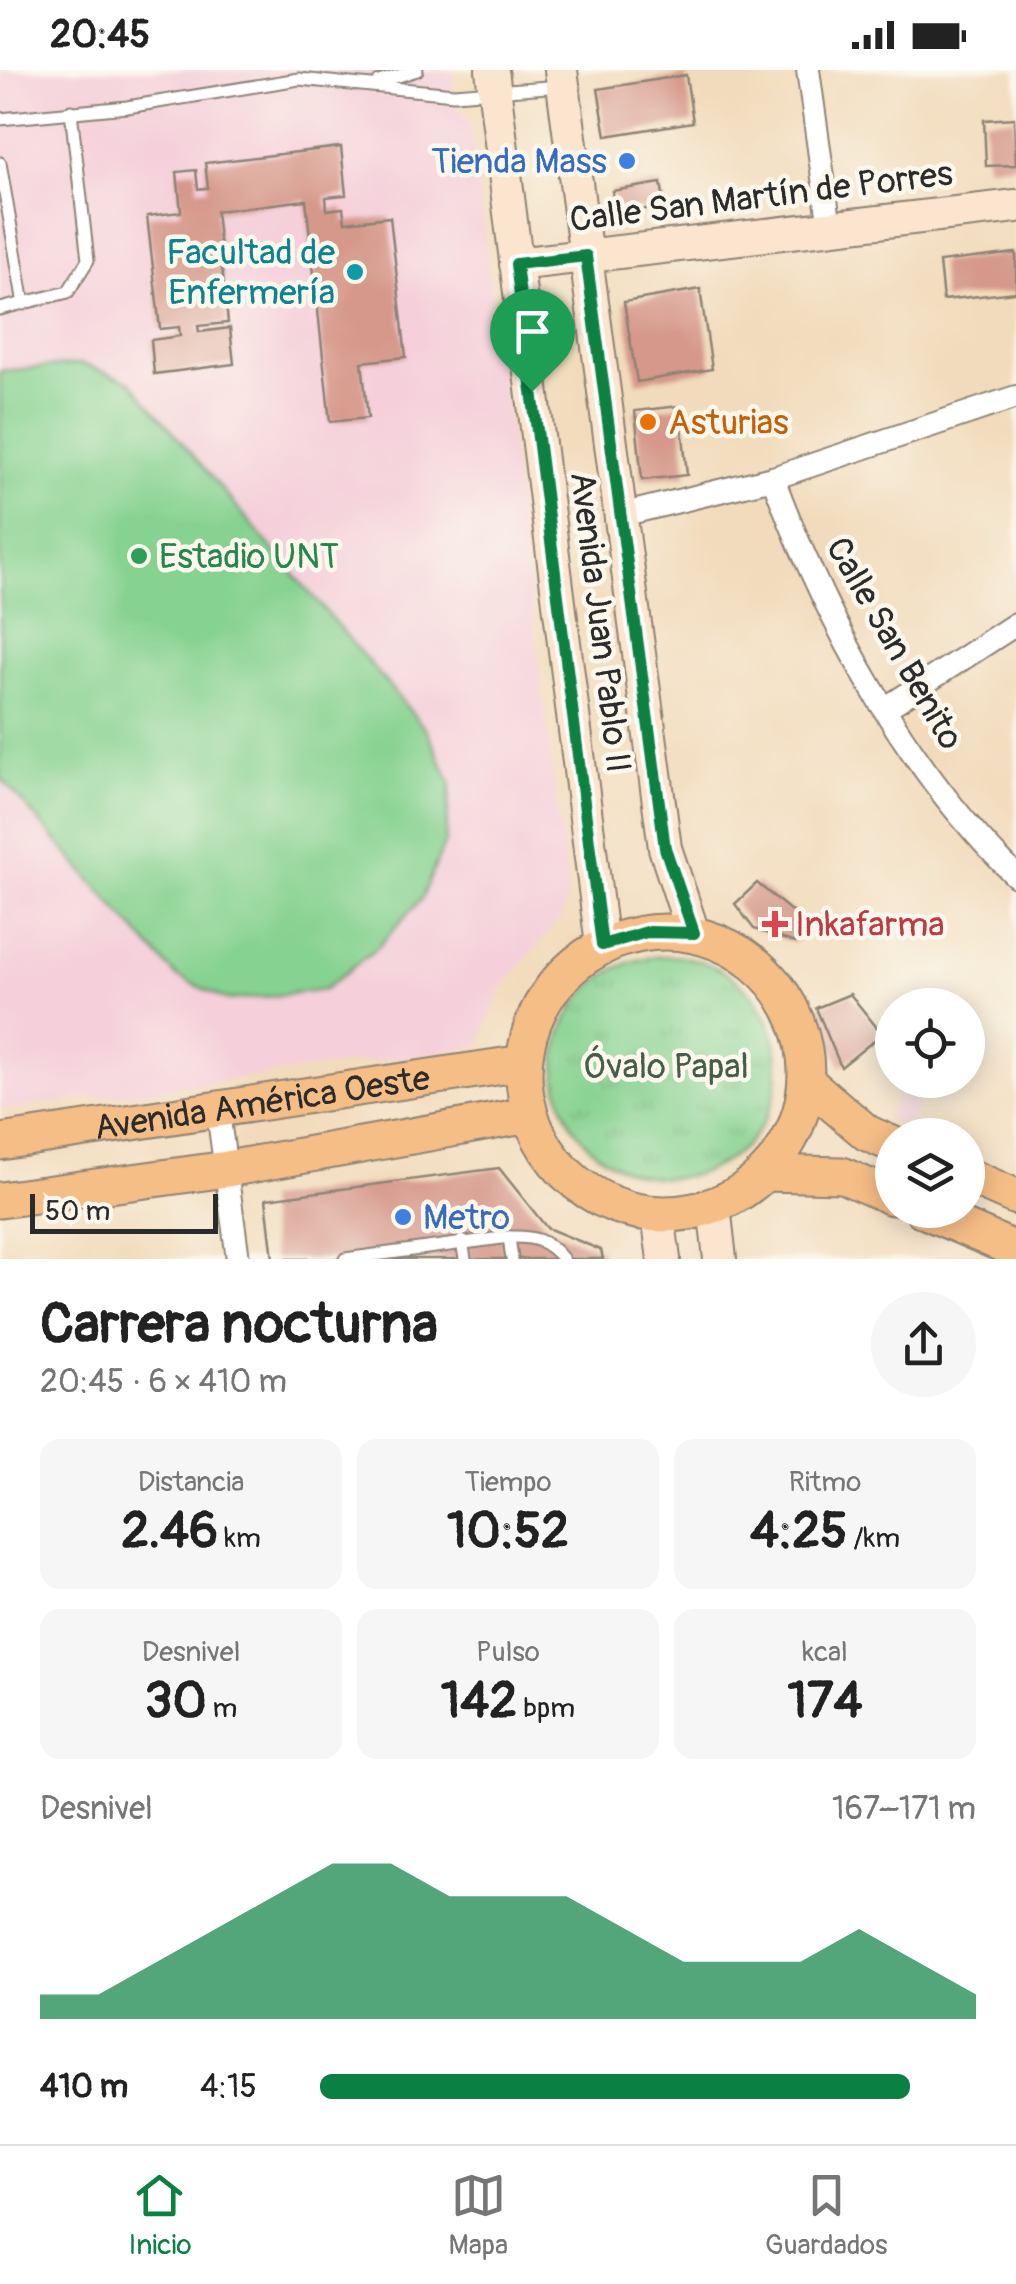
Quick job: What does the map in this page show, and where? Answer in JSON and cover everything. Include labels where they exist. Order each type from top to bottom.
[{"type":"main road","name":"Avenida Juan Pablo II","points":[[562,78],[665,848],[694,933]]},
{"type":"main road","name":"Avenida Juan Pablo II","points":[[493,81],[602,945]]},
{"type":"main road","name":"Calle San Martín de Porres","points":[[516,264],[1016,206]]},
{"type":"main road","points":[[647,932],[694,933],[732,947],[771,979],[789,1004],[804,1042],[806,1082],[793,1131],[765,1172],[714,1206],[658,1215],[615,1207],[578,1186],[548,1154],[529,1116],[523,1063],[535,1016],[562,974],[602,945],[647,932]]},
{"type":"main road","name":"Avenida América Oeste","points":[[0,1142],[523,1063]]},
{"type":"main road","points":[[806,1082],[875,1137]]},
{"type":"main road","name":"Avenida América Oeste","points":[[0,1200],[227,1169],[529,1116]]},
{"type":"main road","points":[[765,1172],[842,1175],[875,1190]]},
{"type":"main road","points":[[985,1183],[1016,1197]]},
{"type":"main road","points":[[714,1206],[720,1259]]},
{"type":"main road","points":[[658,1215],[664,1259]]},
{"type":"main road","points":[[965,1228],[1016,1250]]},
{"type":"street","points":[[808,70],[830,228]]},
{"type":"street","points":[[621,515],[772,478],[1016,396]]},
{"type":"street","name":"Calle San Benito","points":[[772,478],[806,568],[886,708],[959,816],[1016,876]]},
{"type":"street","points":[[886,708],[1016,624]]},
{"type":"street","points":[[218,1112],[238,1259]]},
{"type":"lane","points":[[375,84],[417,70]]},
{"type":"lane","points":[[0,120],[299,75],[454,94],[493,81],[562,78]]},
{"type":"lane","points":[[0,309],[68,292],[88,260],[70,111]]},
{"type":"lane","points":[[0,163],[24,304]]},
{"type":"lane","points":[[345,1259],[462,1241],[532,1236],[547,1242],[563,1259]]},
{"type":"lane","points":[[509,1237],[512,1259]]},
{"type":"lane","points":[[462,1241],[464,1259]]},
{"type":"shaded area","points":[[0,70],[453,70],[454,104],[470,122],[568,893],[561,918],[501,988],[478,1047],[0,1110]]},
{"type":"shaded area","points":[[898,1098],[925,1098],[910,1118],[886,1117]]},
{"type":"green space","name":"Estadio UNT","points":[[81,364],[130,381],[427,731],[451,783],[445,842],[422,898],[378,947],[325,989],[227,1000],[176,976],[0,777],[0,371]]},
{"type":"green space","name":"Óvalo Papal","points":[[667,956],[710,964],[746,988],[770,1024],[778,1067],[770,1110],[746,1146],[710,1170],[667,1178],[624,1170],[588,1146],[564,1110],[556,1067],[564,1024],[588,988],[624,964]]},
{"type":"building","points":[[686,75],[693,122],[606,136],[598,89]]},
{"type":"building","points":[[1014,118],[1016,165],[986,166],[984,120]]},
{"type":"building","name":"Facultad de Enfermería","points":[[341,147],[346,195],[326,197],[327,210],[343,208],[345,222],[390,217],[406,357],[362,362],[368,418],[330,422],[306,200],[216,211],[228,323],[198,326],[199,332],[230,328],[234,364],[154,374],[151,340],[180,336],[179,327],[160,329],[147,216],[181,212],[177,172],[196,170],[198,189],[208,188],[205,163]]},
{"type":"building","points":[[661,183],[665,206],[616,214],[612,191]]},
{"type":"building","points":[[1016,253],[1016,292],[943,300],[939,262]]},
{"type":"building","points":[[700,289],[712,369],[637,382],[624,302]]},
{"type":"building","points":[[680,406],[687,475],[642,480],[635,411]]},
{"type":"building","points":[[757,883],[802,920],[795,943],[754,929],[735,904]]},
{"type":"building","points":[[850,994],[875,1025],[875,1040],[841,1067],[816,1008]]},
{"type":"building","name":"Metro","points":[[499,1168],[547,1228],[601,1250],[603,1259],[273,1259],[266,1199]]},
{"type":"place","name":"Tienda Mass","points":[[627,161]]},
{"type":"place","name":"Facultad de Enfermería","points":[[355,272]]},
{"type":"place","name":"Asturias","points":[[648,422]]},
{"type":"place","name":"Estadio UNT","points":[[139,556]]},
{"type":"place","name":"Inkafarma","points":[[775,924]]},
{"type":"place","name":"Metro","points":[[403,1217]]},
{"type":"route","points":[[586,256],[665,848],[694,933],[647,932],[602,945],[532,391],[516,264],[586,256]]}]
